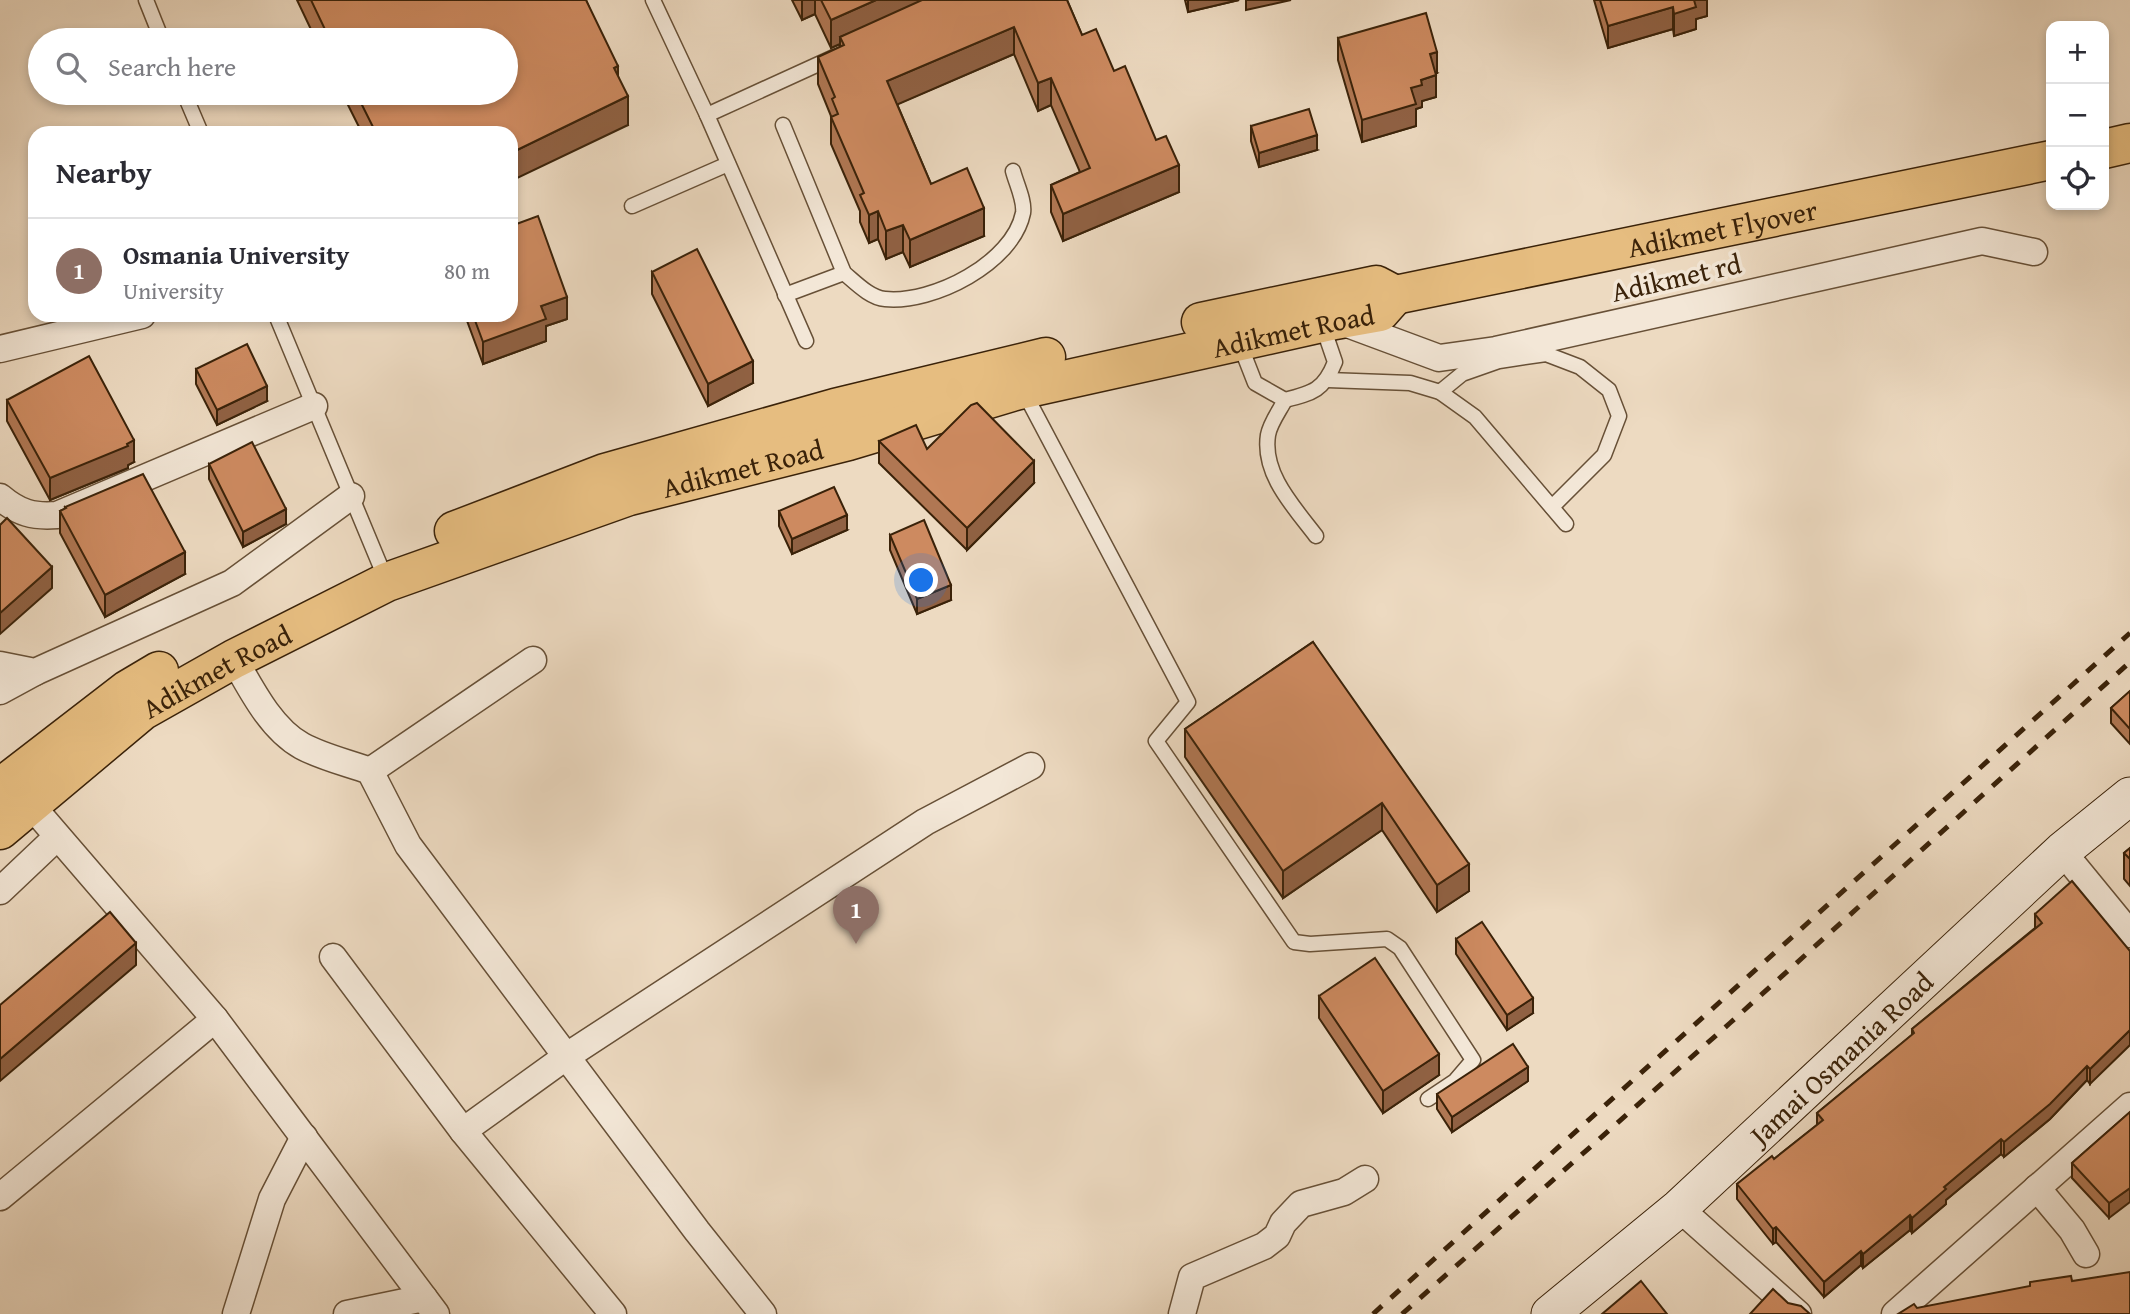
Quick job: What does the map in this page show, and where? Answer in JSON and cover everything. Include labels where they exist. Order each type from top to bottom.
[{"type":"main road","points":[[2109,148],[2130,143]]},
{"type":"main road","name":"Adikmet Flyover","points":[[1407,293],[2046,161]]},
{"type":"main road","name":"Adikmet Road","points":[[0,830],[15,796],[127,690],[221,636],[382,571],[629,496],[848,440],[1018,377],[1376,285],[1407,293]]},
{"type":"main road","name":"Adikmet Road","points":[[1018,377],[1239,341],[1380,312],[1407,293]]},
{"type":"main road","name":"Adikmet Road","points":[[15,796],[142,711],[382,571]]},
{"type":"street","name":"Adikmet rd","points":[[1329,321],[1439,358],[1496,350],[1982,242],[2034,252]]},
{"type":"street","points":[[0,349],[113,322]]},
{"type":"street","points":[[0,497],[12,508],[37,517],[57,515],[314,406]]},
{"type":"street","points":[[0,691],[35,672],[232,583],[351,496]]},
{"type":"street","points":[[234,659],[259,702],[274,721],[301,746],[370,771],[408,845],[697,1231],[763,1314]]},
{"type":"street","points":[[370,771],[533,660]]},
{"type":"street","points":[[0,665],[35,672]]},
{"type":"street","points":[[463,1131],[567,1056],[925,822],[1031,766]]},
{"type":"street","points":[[15,796],[57,837],[215,1019],[430,1306]]},
{"type":"street","name":"Jamai Osmania Road","points":[[1550,1314],[1679,1208],[2062,851],[2130,796]]},
{"type":"street","points":[[0,891],[57,837]]},
{"type":"street","points":[[2062,851],[2130,934]]},
{"type":"street","points":[[333,957],[463,1131],[613,1314]]},
{"type":"street","points":[[0,1197],[215,1019]]},
{"type":"street","points":[[1895,1314],[2130,1106]]},
{"type":"street","points":[[236,1314],[272,1199],[304,1137]]},
{"type":"street","points":[[1182,1314],[1192,1277],[1264,1246],[1277,1236],[1283,1223],[1301,1204],[1344,1192],[1365,1179]]},
{"type":"street","points":[[2037,1188],[2072,1230],[2086,1254]]},
{"type":"street","points":[[1679,1208],[1798,1314]]},
{"type":"street","points":[[347,1314],[430,1306]]},
{"type":"lane","points":[[146,0],[157,28]]},
{"type":"lane","points":[[653,0],[707,115],[806,341]]},
{"type":"lane","points":[[707,115],[846,52]]},
{"type":"lane","points":[[189,105],[198,126]]},
{"type":"lane","points":[[783,125],[844,273],[863,289],[883,299],[926,295],[967,278],[992,259],[1015,236],[1023,210],[1013,171]]},
{"type":"lane","points":[[632,206],[728,164]]},
{"type":"lane","points":[[785,295],[844,273]]},
{"type":"lane","points":[[1239,341],[1255,383],[1285,400],[1308,394],[1328,380],[1335,362],[1329,321]]},
{"type":"lane","points":[[279,322],[382,571]]},
{"type":"lane","points":[[1440,392],[1462,374],[1499,361],[1546,354],[1580,367],[1609,390],[1619,416],[1604,455],[1552,507]]},
{"type":"lane","points":[[1018,377],[1188,702],[1156,741],[1294,942],[1310,944],[1387,939],[1401,948],[1473,1060],[1455,1082],[1428,1099]]},
{"type":"lane","points":[[1328,380],[1410,383],[1440,392],[1475,417],[1566,524]]},
{"type":"lane","points":[[1285,400],[1268,433],[1269,461],[1284,494],[1316,536]]},
{"type":"building","points":[[311,0],[586,0],[618,66],[614,68],[628,96],[518,150],[518,126],[372,126],[362,105],[518,105],[518,28],[324,28]]},
{"type":"building","points":[[821,0],[876,0],[831,20]]},
{"type":"building","points":[[922,0],[1067,0],[1082,35],[1096,29],[1114,71],[1125,66],[1156,140],[1166,136],[1179,165],[1063,214],[1051,185],[1090,168],[1051,78],[1038,83],[1014,27],[887,81],[931,184],[967,168],[984,208],[910,240],[903,225],[886,231],[878,211],[869,215],[860,195],[864,193],[831,117],[838,114],[832,99],[835,97],[818,57],[844,45],[840,37]]},
{"type":"building","points":[[1600,0],[1694,0],[1696,7],[1674,14],[1673,7],[1608,26]]},
{"type":"building","points":[[1426,13],[1437,52],[1430,54],[1436,75],[1421,80],[1422,85],[1411,88],[1416,104],[1362,120],[1338,38]]},
{"type":"building","points":[[1309,109],[1317,135],[1259,153],[1251,126]]},
{"type":"building","points":[[538,216],[567,297],[541,306],[546,319],[483,342],[476,322],[518,322],[518,223]]},
{"type":"building","points":[[697,249],[753,361],[708,384],[652,272]]},
{"type":"building","points":[[247,344],[267,386],[217,410],[196,369]]},
{"type":"building","points":[[89,356],[134,440],[127,444],[128,446],[50,478],[7,400]]},
{"type":"building","points":[[977,403],[1034,461],[967,528],[879,441],[916,425],[927,449],[971,405]]},
{"type":"building","points":[[252,442],[286,509],[243,532],[209,464]]},
{"type":"building","points":[[143,474],[185,552],[105,595],[60,511]]},
{"type":"building","points":[[834,487],[847,515],[792,539],[779,511]]},
{"type":"building","points":[[7,518],[52,567],[0,613],[0,525]]},
{"type":"building","points":[[924,520],[951,585],[917,599],[890,535]]},
{"type":"building","points":[[1313,642],[1469,864],[1437,885],[1382,803],[1283,871],[1185,729]]},
{"type":"building","points":[[2130,691],[2130,729],[2111,708]]},
{"type":"building","points":[[2130,848],[2130,859],[2124,853]]},
{"type":"building","points":[[2072,881],[2130,951],[2130,1030],[2090,1069],[2087,1066],[2050,1104],[2004,1142],[2001,1139],[1912,1218],[1910,1215],[1824,1282],[1776,1227],[1773,1229],[1737,1184],[1823,1120],[1817,1113],[1914,1033],[1912,1029],[2042,923],[2035,914]]},
{"type":"building","points":[[110,912],[136,943],[0,1059],[0,1005]]},
{"type":"building","points":[[1482,922],[1533,998],[1507,1015],[1456,939]]},
{"type":"building","points":[[1375,958],[1439,1054],[1383,1091],[1319,996]]},
{"type":"building","points":[[1513,1044],[1528,1067],[1452,1117],[1437,1094]]},
{"type":"building","points":[[2130,1112],[2130,1188],[2109,1203],[2072,1163]]},
{"type":"building","points":[[2130,1272],[2130,1314],[1898,1314],[1914,1304],[1917,1308],[2030,1286],[2030,1282],[2071,1276],[2072,1281]]},
{"type":"building","points":[[1641,1281],[1667,1314],[1602,1314]]},
{"type":"building","points":[[1773,1289],[1788,1303],[1801,1306],[1810,1314],[1750,1314]]},
{"type":"railway","points":[[1373,1314],[2130,633]]},
{"type":"railway","points":[[1402,1314],[2130,662]]},
{"type":"place","name":"Osmania University","points":[[856,944]]}]
